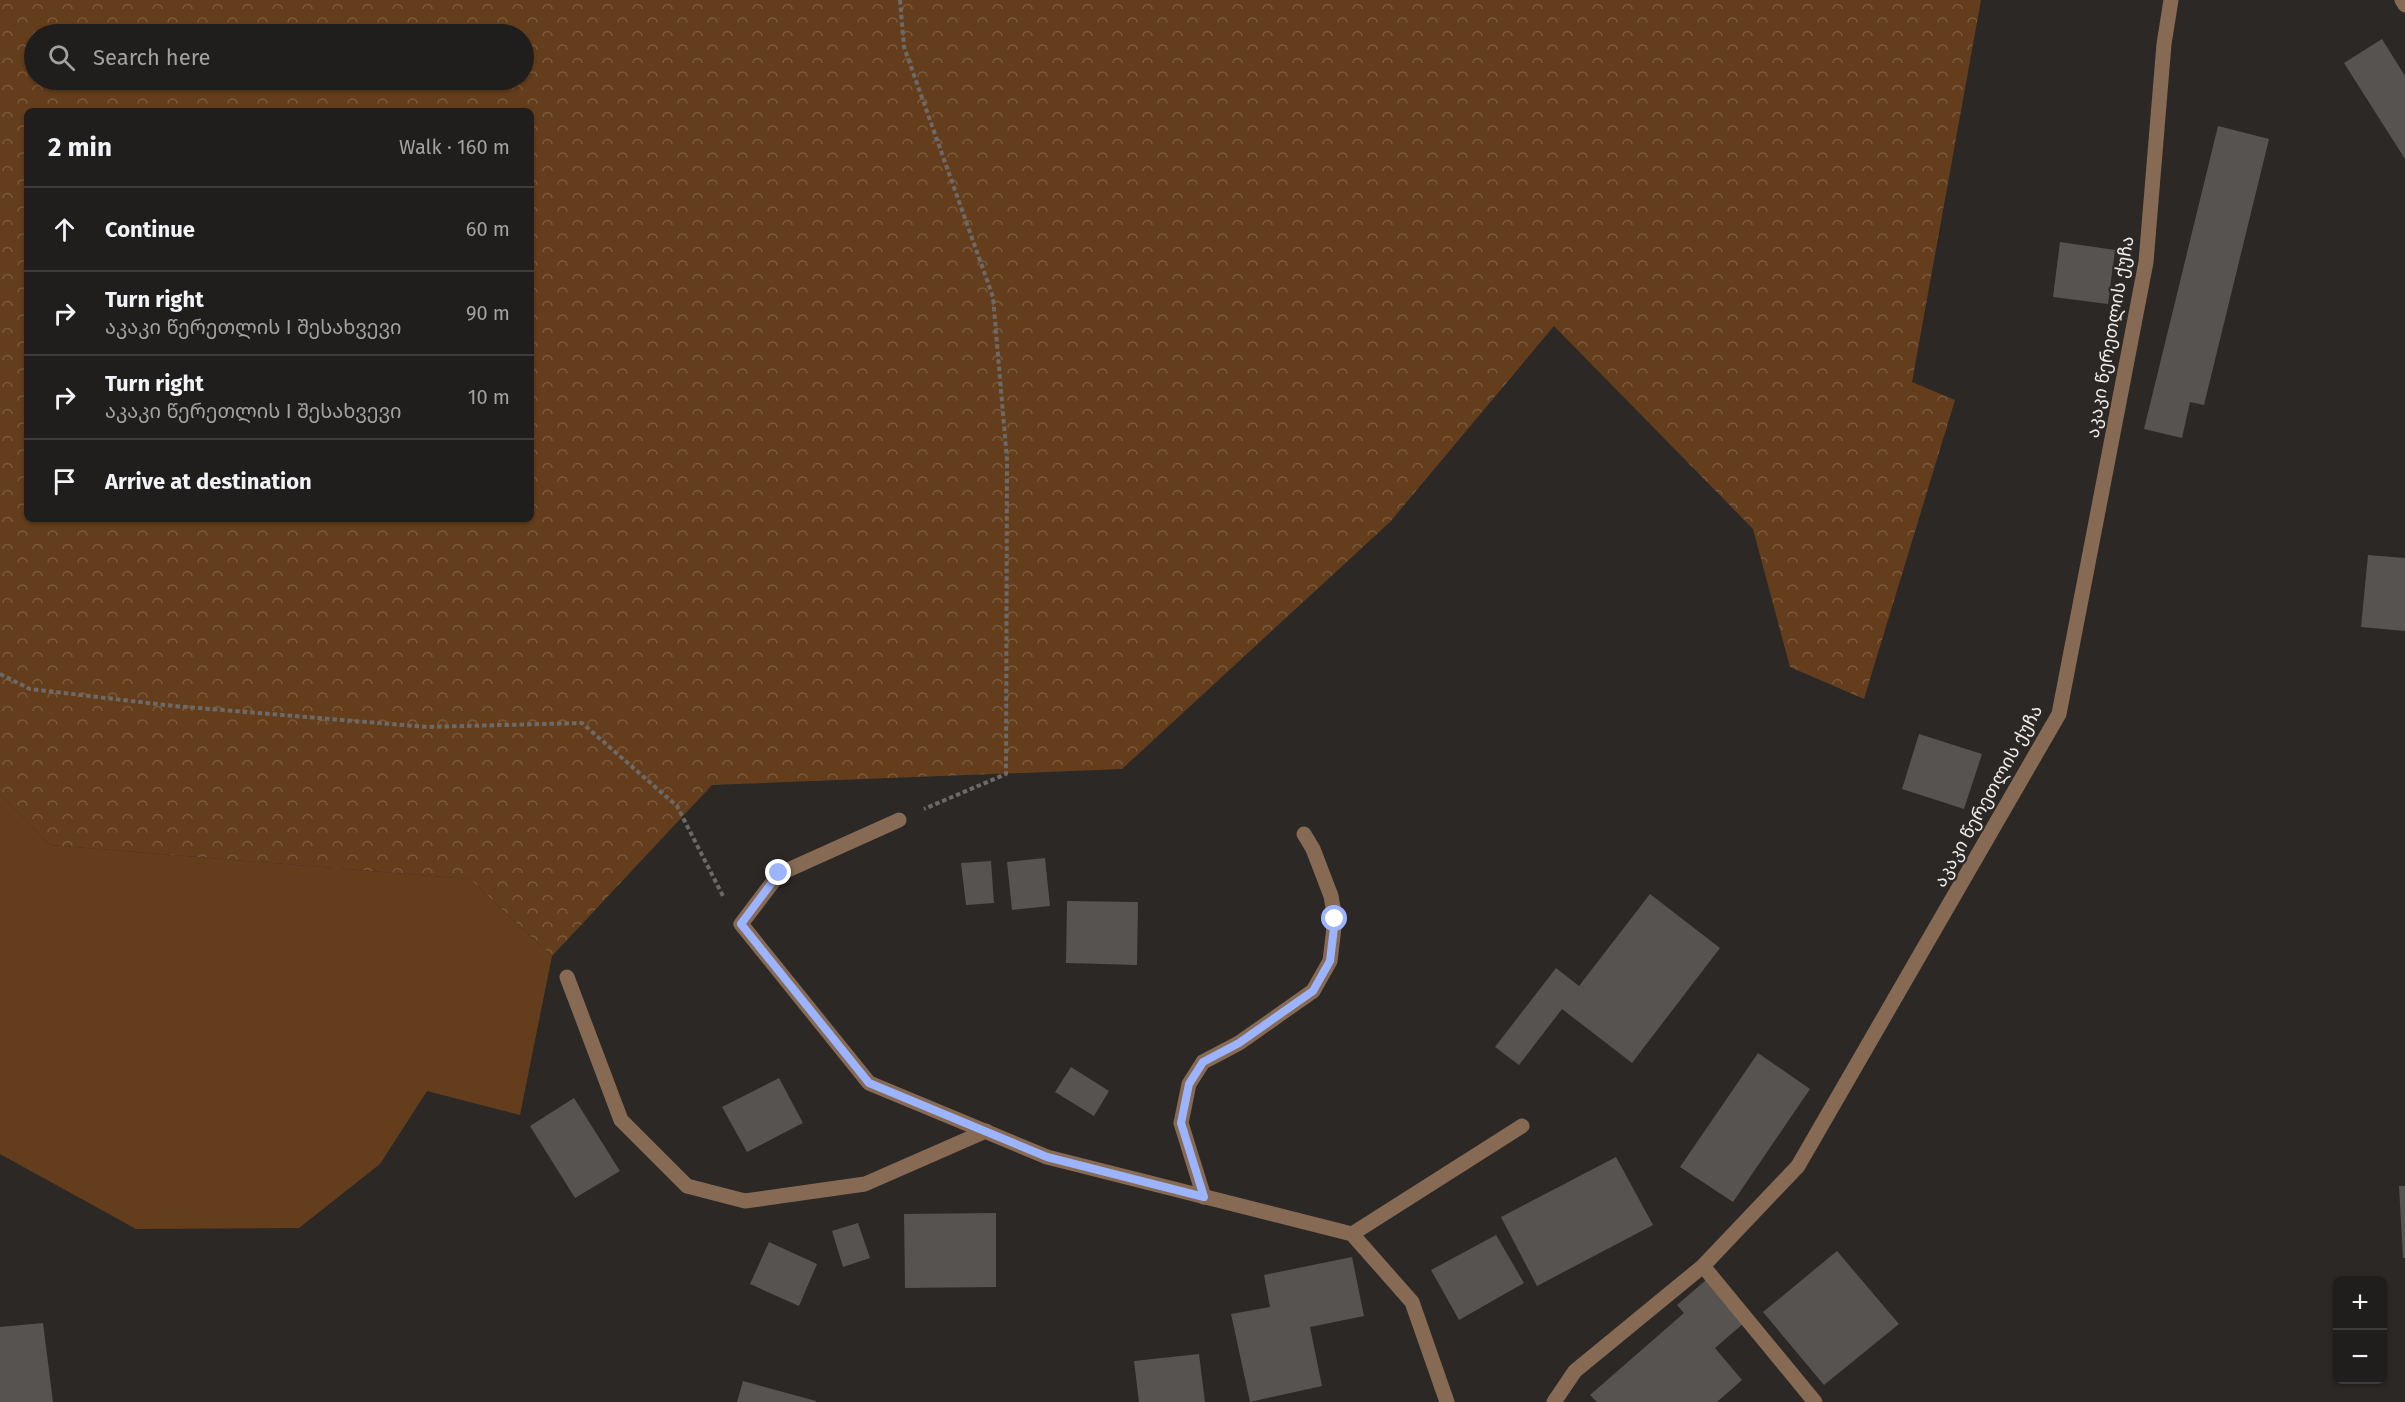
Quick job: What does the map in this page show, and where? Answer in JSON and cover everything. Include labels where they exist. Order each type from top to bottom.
[{"type":"street","name":"აკაკი წერეთლის ქუჩა","points":[[1554,1402],[1575,1371],[1703,1266],[1798,1167],[2059,714],[2146,262],[2164,44],[2171,0]]},
{"type":"street","points":[[2402,0],[2405,5]]},
{"type":"street","points":[[899,820],[779,873],[741,924],[869,1083],[1047,1157],[1352,1234],[1412,1302],[1447,1402]]},
{"type":"street","points":[[1204,1197],[1181,1123],[1189,1084],[1203,1062],[1239,1043],[1313,991],[1330,961],[1335,919],[1331,896],[1313,849],[1304,834]]},
{"type":"street","points":[[567,977],[621,1120],[687,1186],[744,1201],[865,1184],[986,1131]]},
{"type":"street","points":[[1352,1234],[1522,1126]]},
{"type":"street","points":[[1703,1266],[1815,1402]]},
{"type":"path","points":[[899,820],[1006,774],[1007,471],[993,297],[904,47],[900,0]]},
{"type":"path","points":[[0,674],[30,689],[426,727],[582,723],[677,806],[714,880],[741,924]]},
{"type":"green space","points":[[0,0],[1981,0],[1912,382],[1955,400],[1864,699],[1790,667],[1753,529],[1554,326],[1390,522],[1122,769],[712,785],[552,956],[470,879],[50,845],[0,794]]},
{"type":"green space","points":[[0,794],[50,845],[470,879],[552,956],[520,1115],[427,1091],[380,1164],[299,1228],[136,1229],[0,1154]]},
{"type":"building","points":[[2382,39],[2405,76],[2405,159],[2344,63]]},
{"type":"building","points":[[2218,126],[2269,139],[2204,405],[2190,402],[2182,438],[2144,429]]},
{"type":"building","points":[[2060,242],[2115,250],[2108,304],[2053,297]]},
{"type":"building","points":[[2368,555],[2405,558],[2405,631],[2361,627]]},
{"type":"building","points":[[1919,734],[1982,754],[1964,809],[1902,789]]},
{"type":"building","points":[[1045,858],[1050,906],[1012,910],[1007,862]]},
{"type":"building","points":[[991,861],[994,903],[966,905],[961,863]]},
{"type":"building","points":[[1650,894],[1720,948],[1632,1063],[1562,1009],[1519,1065],[1495,1047],[1556,968],[1579,986]]},
{"type":"building","points":[[1067,901],[1138,902],[1137,965],[1066,963]]},
{"type":"building","points":[[1758,1053],[1810,1089],[1733,1202],[1680,1167]]},
{"type":"building","points":[[1071,1067],[1109,1091],[1094,1116],[1055,1092]]},
{"type":"building","points":[[779,1078],[803,1123],[747,1152],[722,1107]]},
{"type":"building","points":[[574,1098],[620,1171],[575,1198],[530,1126]]},
{"type":"building","points":[[1616,1157],[1653,1225],[1537,1286],[1501,1217]]},
{"type":"building","points":[[2399,1186],[2405,1186],[2405,1258],[2403,1258]]},
{"type":"building","points":[[996,1213],[996,1287],[905,1288],[904,1214]]},
{"type":"building","points":[[858,1223],[870,1258],[843,1267],[832,1231]]},
{"type":"building","points":[[1496,1235],[1524,1283],[1459,1320],[1431,1270]]},
{"type":"building","points":[[769,1242],[817,1264],[799,1306],[750,1284]]},
{"type":"building","points":[[1837,1251],[1899,1324],[1824,1385],[1763,1312]]},
{"type":"building","points":[[1352,1257],[1364,1316],[1310,1327],[1322,1386],[1250,1402],[1231,1314],[1270,1307],[1264,1275]]},
{"type":"building","points":[[1706,1280],[1744,1323],[1715,1348],[1742,1380],[1717,1402],[1597,1402],[1590,1395],[1684,1313],[1677,1305]]},
{"type":"building","points":[[43,1323],[53,1402],[0,1402],[0,1327]]},
{"type":"building","points":[[1199,1354],[1205,1402],[1139,1402],[1134,1361]]},
{"type":"building","points":[[743,1381],[816,1401],[816,1402],[737,1402]]},
{"type":"route","points":[[779,873],[741,924],[869,1083],[1047,1157],[1204,1197],[1181,1123],[1189,1084],[1203,1062],[1239,1043],[1313,991],[1330,961],[1335,919]]}]
